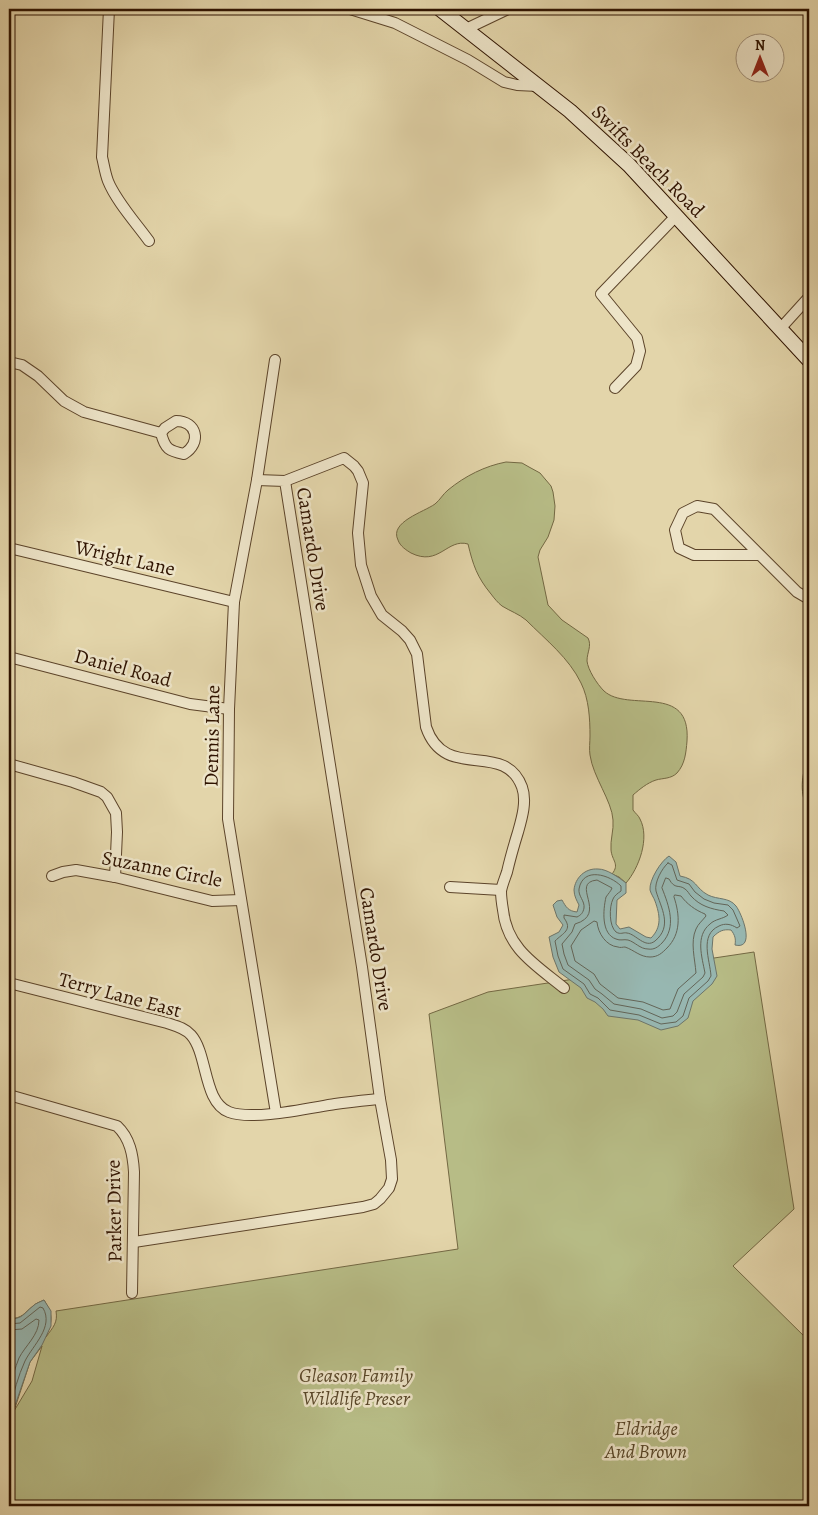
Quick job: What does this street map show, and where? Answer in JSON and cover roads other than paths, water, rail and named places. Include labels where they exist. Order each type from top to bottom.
[{"type":"street","points":[[109,9],[102,157],[104,170],[116,196],[149,241]]},
{"type":"street","points":[[350,9],[395,23],[468,60],[504,82],[538,86]]},
{"type":"street","name":"Swifts Beach Road","points":[[440,9],[570,111],[629,165],[809,360]]},
{"type":"street","points":[[466,29],[508,9]]},
{"type":"street","points":[[615,388],[636,366],[640,351],[637,338],[601,294],[676,216]]},
{"type":"street","points":[[780,329],[809,298]]},
{"type":"street","name":"Dennis Lane","points":[[274,360],[257,480],[234,602],[229,709],[228,819],[276,1113]]},
{"type":"street","points":[[9,362],[22,365],[38,376],[64,401],[84,412],[161,433]]},
{"type":"street","points":[[285,481],[344,458],[358,471],[363,483],[358,533],[361,565],[371,596],[382,615],[402,631],[410,640],[417,654],[426,727],[430,736],[435,745],[454,757],[465,760],[494,762],[506,766],[522,787],[524,809],[502,890],[504,920],[510,937],[525,956],[564,988]]},
{"type":"street","name":"Camardo Drive","points":[[134,1242],[363,1207],[374,1204],[386,1194],[392,1179],[391,1160],[380,1098],[362,967],[285,481],[257,480]]},
{"type":"street","points":[[759,555],[694,555],[679,548],[675,530],[683,513],[698,506],[714,509],[797,592],[809,598]]},
{"type":"street","name":"Wright Lane","points":[[9,548],[234,602]]},
{"type":"street","name":"Daniel Road","points":[[9,657],[190,704],[229,709]]},
{"type":"street","points":[[9,764],[73,782],[101,792],[107,797],[116,813],[115,877]]},
{"type":"street","name":"Suzanne Circle","points":[[52,876],[76,870],[115,877],[212,901],[241,900]]},
{"type":"street","points":[[450,887],[502,890]]},
{"type":"street","name":"Terry Lane East","points":[[9,984],[167,1023],[186,1031],[192,1036],[197,1046],[212,1096],[225,1111],[239,1115],[276,1113],[380,1098]]},
{"type":"street","name":"Parker Drive","points":[[9,1095],[117,1126],[128,1139],[133,1158],[134,1242],[132,1293]]},
{"type":"water","points":[[669,856],[676,862],[680,876],[693,881],[708,895],[730,901],[736,906],[744,923],[746,937],[745,942],[741,945],[735,945],[735,937],[731,930],[721,931],[713,937],[712,949],[717,976],[712,984],[693,1001],[688,1018],[678,1026],[661,1030],[638,1020],[608,1016],[595,1002],[587,998],[581,988],[559,972],[553,957],[549,937],[559,932],[563,925],[557,917],[553,905],[557,901],[562,900],[571,911],[577,912],[579,905],[574,890],[576,882],[585,872],[601,869],[626,883],[626,893],[617,900],[616,924],[620,929],[629,927],[651,938],[657,930],[659,921],[655,901],[650,891],[651,881],[656,871]]},
{"type":"water","points":[[44,1300],[51,1311],[51,1326],[42,1345],[30,1362],[9,1423],[9,1319],[20,1317],[34,1305]]},
{"type":"park label","name":"Gleason Family Wildlife Preser","points":[[356,1386]]},
{"type":"park label","name":"Eldridge And Brown","points":[[646,1440]]}]
